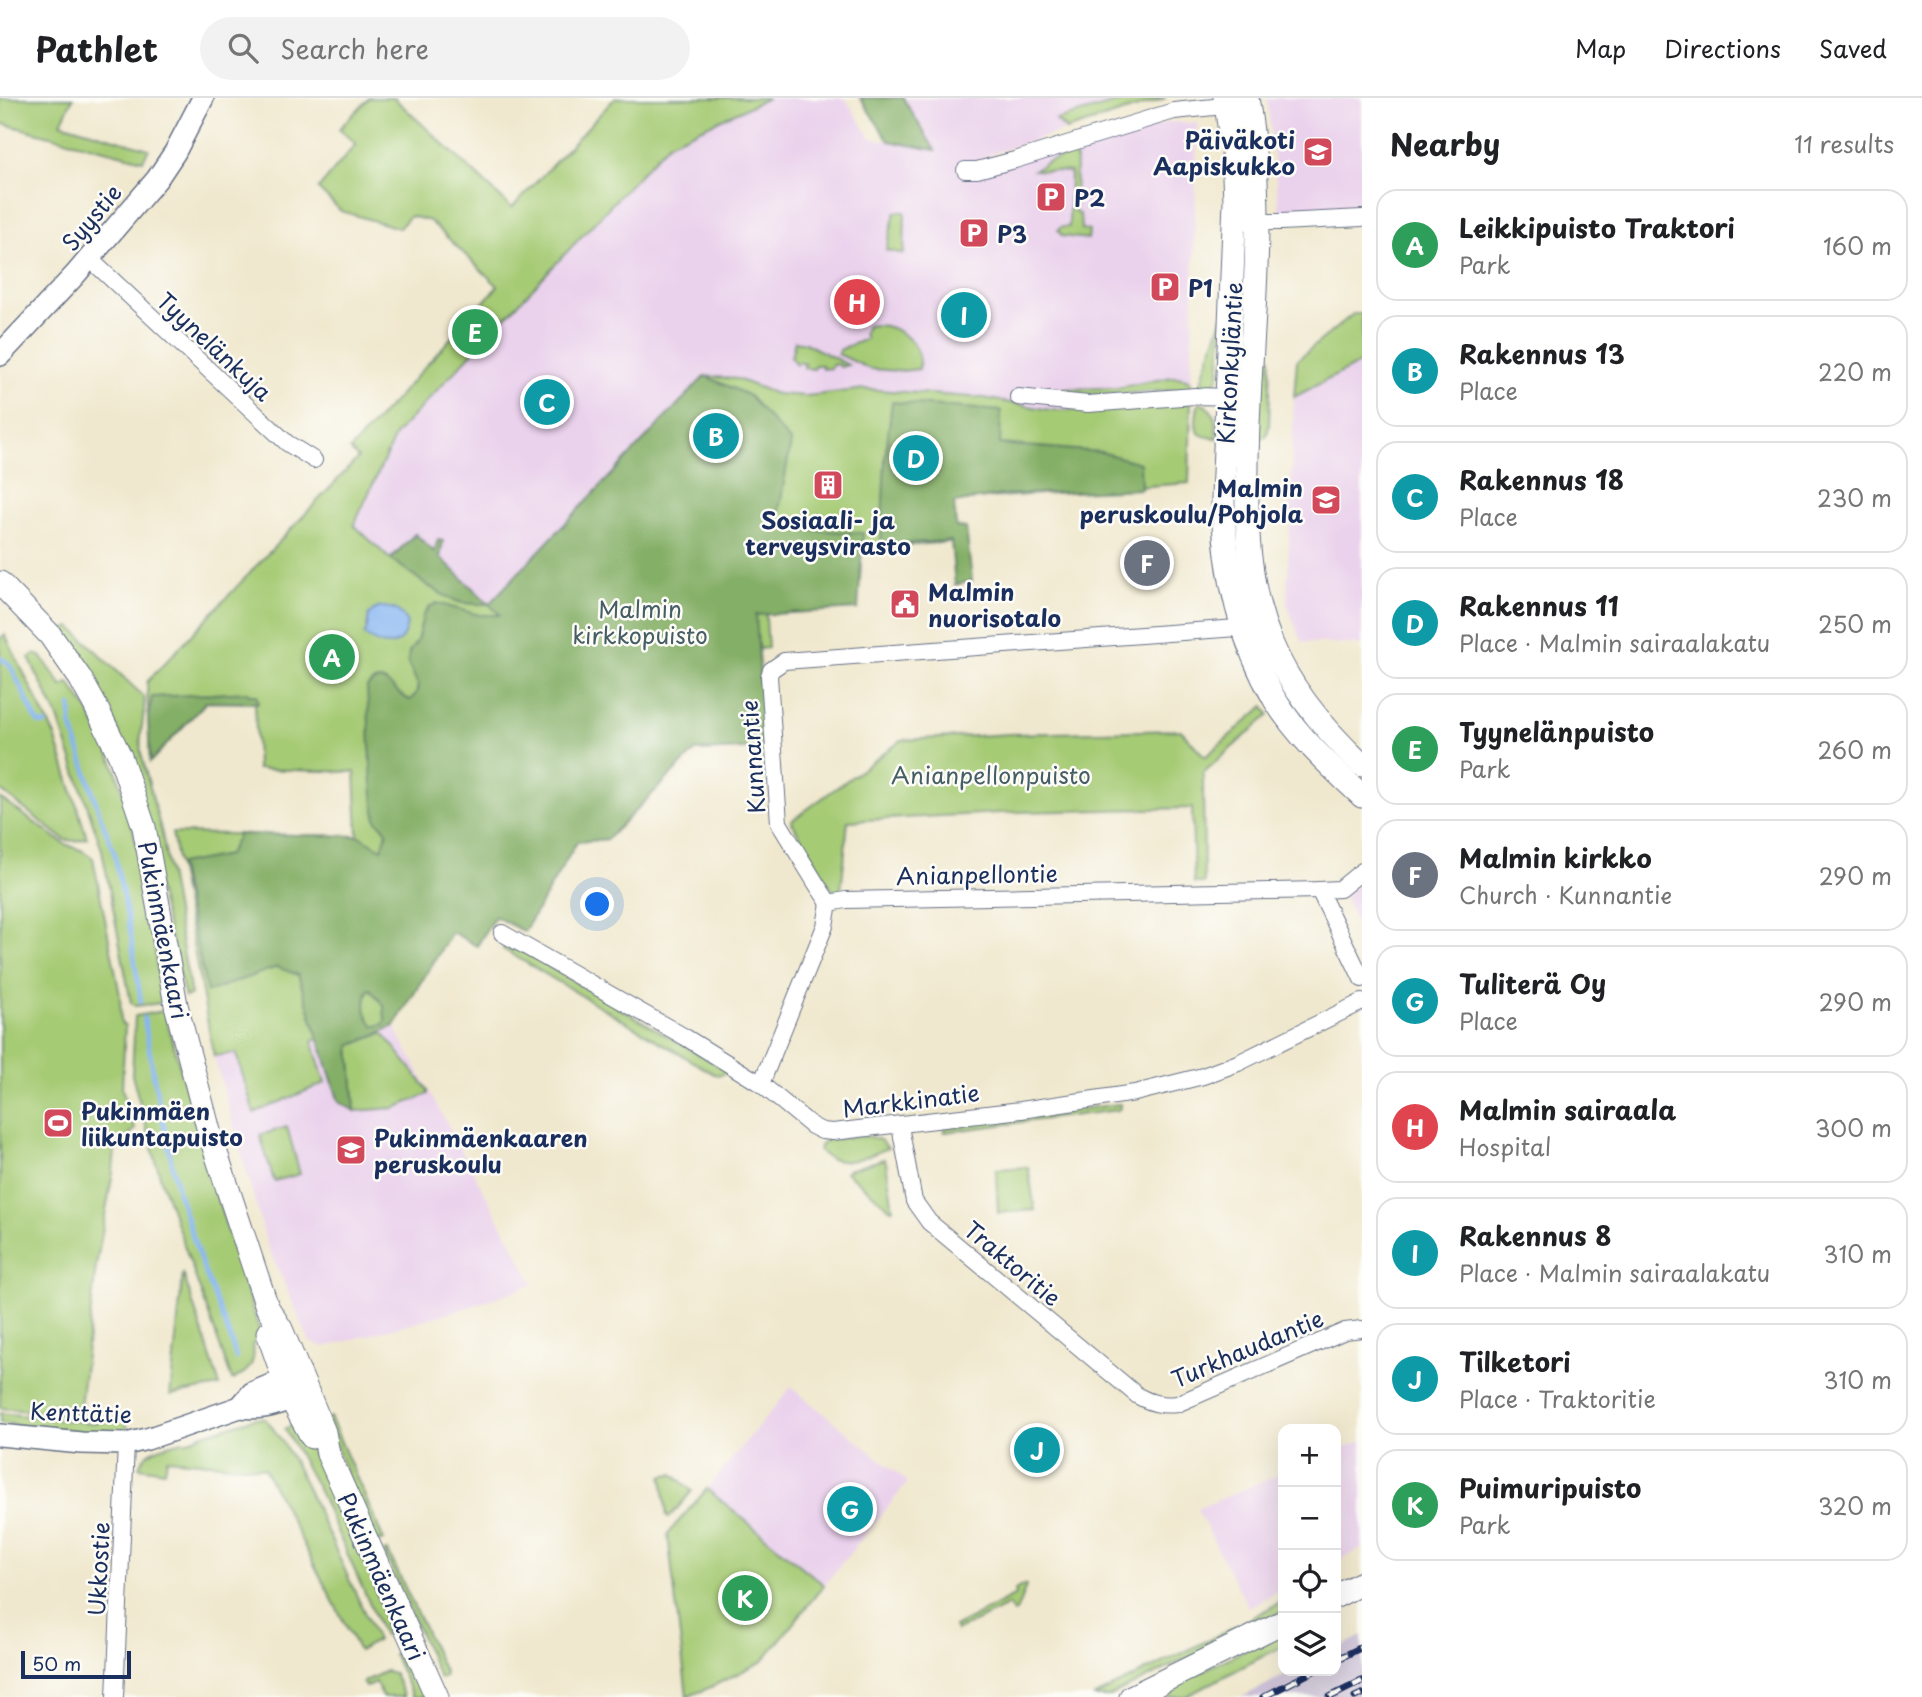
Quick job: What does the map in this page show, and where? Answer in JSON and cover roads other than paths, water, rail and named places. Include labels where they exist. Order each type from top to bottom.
[{"type":"main road","name":"Kirkonkyläntie","points":[[1237,101],[1233,152],[1246,222],[1238,397],[1225,443],[1223,520],[1230,575],[1253,626],[1271,644],[1295,688],[1320,720],[1362,765]]},
{"type":"main road","name":"Pukinmäenkaari","points":[[0,583],[57,646],[80,678],[120,756],[144,827],[176,1005],[207,1122],[267,1307],[281,1329],[293,1389],[324,1432],[328,1454],[437,1697]]},
{"type":"main road","name":"Kirkonkyläntie","points":[[1253,626],[1251,653],[1276,702],[1330,767],[1362,796]]},
{"type":"main road","points":[[1341,1594],[1362,1583]]},
{"type":"main road","points":[[1131,1697],[1278,1624]]},
{"type":"street","name":"Syystie","points":[[0,355],[90,259],[165,168],[202,98]]},
{"type":"street","points":[[965,170],[977,170],[1014,160],[1174,111],[1237,101]]},
{"type":"street","points":[[1246,222],[1362,218]]},
{"type":"street","name":"Tyynelänkuja","points":[[90,259],[287,443],[314,460]]},
{"type":"street","points":[[1018,397],[1088,404],[1195,396],[1238,397]]},
{"type":"street","name":"Kunnantie","points":[[829,903],[779,823],[769,676],[771,670],[784,661],[1253,626]]},
{"type":"street","name":"Anianpellontie","points":[[829,903],[846,900],[1340,889],[1362,871]]},
{"type":"street","points":[[1319,890],[1362,979]]},
{"type":"street","points":[[761,1084],[825,926],[829,903]]},
{"type":"street","name":"Markkinatie","points":[[502,933],[685,1037],[761,1084],[812,1126],[833,1132],[900,1126],[1125,1095],[1203,1076],[1238,1063],[1362,1002]]},
{"type":"street","name":"Traktoritie","points":[[900,1126],[914,1201],[929,1222],[1138,1396],[1149,1402]]},
{"type":"street","name":"Turkhaudantie","points":[[1149,1402],[1165,1405],[1185,1402],[1346,1331],[1362,1329]]},
{"type":"street","name":"Kenttätie","points":[[0,1435],[81,1443],[126,1444],[240,1407],[252,1393],[293,1389]]},
{"type":"street","name":"Ukkostie","points":[[115,1697],[126,1444]]},
{"type":"water","points":[[381,607],[397,610],[407,623],[405,632],[397,643],[385,645],[364,635],[371,612]]},
{"type":"waterway","points":[[0,658],[8,663],[13,671],[38,723],[45,724]]},
{"type":"waterway","points":[[71,706],[71,724],[114,852],[141,1002]]},
{"type":"waterway","points":[[144,1018],[178,1192],[236,1358]]},
{"type":"railway","points":[[1341,1658],[1362,1647]]},
{"type":"railway","points":[[1263,1697],[1304,1676]]},
{"type":"railway","points":[[1330,1697],[1362,1681]]},
{"type":"railway","points":[[1355,1697],[1362,1694]]},
{"type":"place","name":"Päiväkoti Aapiskukko","points":[[1318,152]]},
{"type":"place","name":"P2","points":[[1051,197]]},
{"type":"place","name":"P3","points":[[974,233]]},
{"type":"place","name":"P1","points":[[1165,287]]},
{"type":"place","name":"Malmin sairaala","points":[[857,302]]},
{"type":"place","name":"Rakennus 8","points":[[964,315]]},
{"type":"place","name":"Tyynelänpuisto","points":[[475,332]]},
{"type":"place","name":"Rakennus 18","points":[[547,402]]},
{"type":"place","name":"Rakennus 13","points":[[716,436]]},
{"type":"place","name":"Rakennus 11","points":[[916,458]]},
{"type":"place","name":"Sosiaali- ja terveysvirasto","points":[[828,485]]},
{"type":"place","name":"Malmin peruskoulu/Pohjola","points":[[1326,500]]},
{"type":"place","name":"Malmin kirkko","points":[[1147,563]]},
{"type":"place","name":"Malmin nuorisotalo","points":[[905,604]]},
{"type":"place","name":"Leikkipuisto Traktori","points":[[332,657]]},
{"type":"place","name":"Pukinmäen liikuntapuisto","points":[[58,1123]]},
{"type":"place","name":"Pukinmäenkaaren peruskoulu","points":[[351,1150]]},
{"type":"place","name":"Tilketori","points":[[1037,1450]]},
{"type":"place","name":"Tuliterä Oy","points":[[850,1509]]},
{"type":"place","name":"Puimuripuisto","points":[[745,1598]]},
{"type":"park label","name":"Malmin kirkkopuisto","points":[[640,621]]},
{"type":"park label","name":"Anianpellonpuisto","points":[[991,774]]}]
